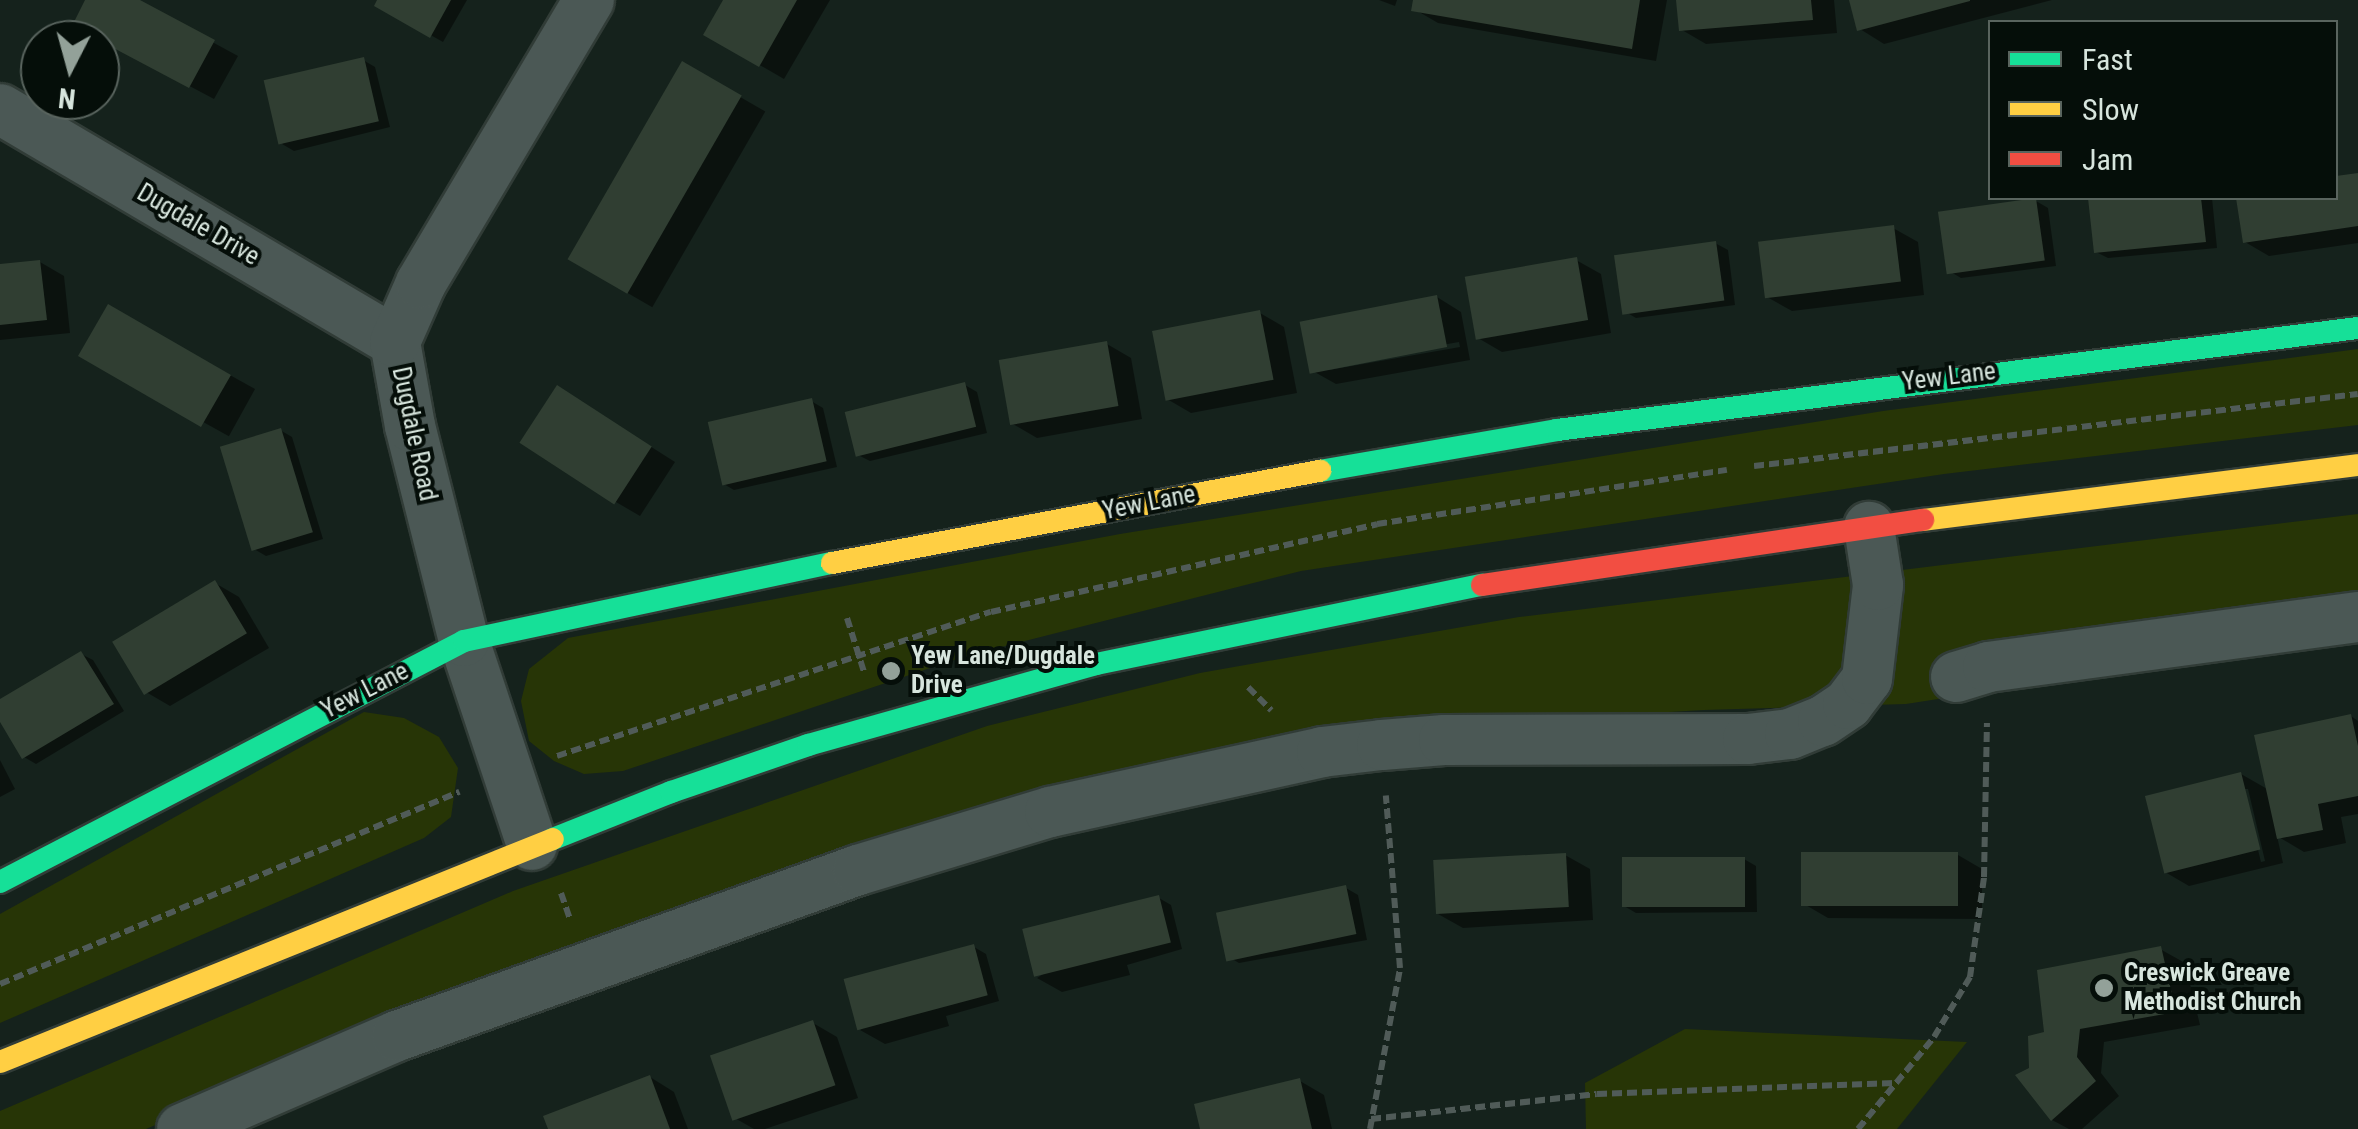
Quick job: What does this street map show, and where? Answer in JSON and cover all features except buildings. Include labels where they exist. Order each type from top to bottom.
[{"type":"main road","name":"Yew Lane","points":[[0,882],[464,641],[832,564],[1557,430],[2358,328]]},
{"type":"main road","points":[[0,1062],[532,846],[722,774],[885,722],[1096,664],[1302,616],[1426,593],[1868,527],[2358,465]]},
{"type":"street","name":"Dugdale Road","points":[[532,846],[464,641],[410,426],[396,342],[421,283],[589,0]]},
{"type":"street","name":"Dugdale Drive","points":[[0,109],[396,342]]},
{"type":"street","points":[[182,1129],[396,1036],[858,870],[1050,812],[1322,752],[1382,745],[1790,734],[1823,721],[1848,704],[1867,679],[1878,585],[1868,527]]},
{"type":"street","points":[[1972,672],[2358,616]]},
{"type":"path","points":[[832,564],[858,657],[885,722]]},
{"type":"path","points":[[1858,1129],[1934,1037],[1970,977],[1984,877],[1972,672]]},
{"type":"path","points":[[1370,1129],[1400,968],[1382,745]]},
{"type":"path","points":[[532,846],[560,891],[588,968]]},
{"type":"path","points":[[1371,1120],[1597,1094],[1895,1084]]},
{"type":"green space","points":[[2358,349],[2358,425],[1944,474],[1301,571],[966,656],[623,771],[584,774],[554,761],[529,741],[521,701],[529,669],[568,638],[1120,534],[1883,411]]},
{"type":"green space","points":[[2358,514],[2358,633],[1906,704],[1704,710],[1322,732],[485,986],[146,1129],[0,1129],[0,1111],[513,891],[987,726],[1200,673],[1519,617]]},
{"type":"green space","points":[[364,712],[404,718],[439,737],[458,768],[451,817],[424,838],[0,1023],[0,914]]},
{"type":"green space","points":[[1685,1029],[1967,1042],[1897,1129],[1586,1129],[1585,1083]]},
{"type":"traffic: fast","points":[[1320,471],[1557,430],[2358,328]]},
{"type":"traffic: fast","points":[[0,882],[464,641],[832,563]]},
{"type":"traffic: fast","points":[[553,839],[671,792],[808,745],[1096,664],[1482,585]]},
{"type":"traffic: slow","points":[[1923,520],[2358,465]]},
{"type":"traffic: slow","points":[[832,563],[1320,471]]},
{"type":"traffic: slow","points":[[0,1062],[553,839]]},
{"type":"traffic: jam","points":[[1482,585],[1923,520]]},
{"type":"place","name":"Yew Lane/Dugdale Drive","points":[[891,671]]},
{"type":"place","name":"Creswick Greave Methodist Church","points":[[2104,988]]}]
